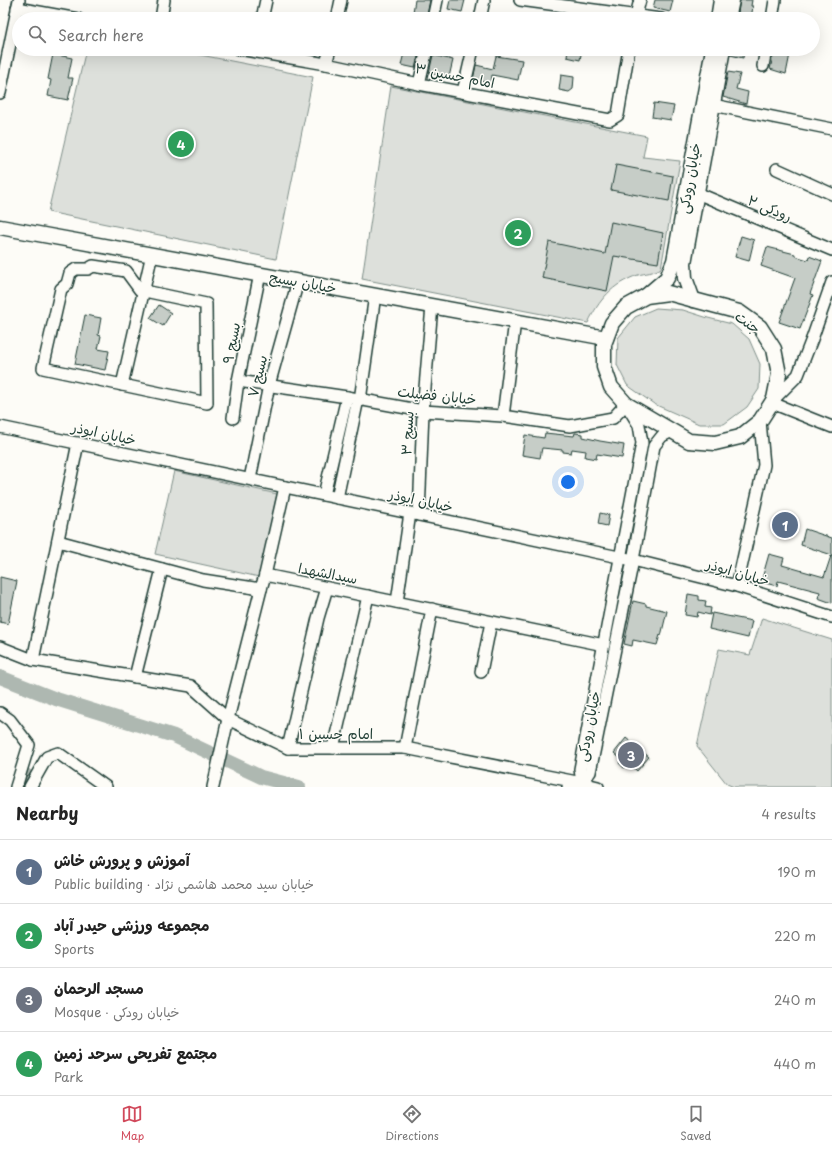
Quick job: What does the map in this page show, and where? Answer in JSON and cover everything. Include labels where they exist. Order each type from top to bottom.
[{"type":"main road","points":[[719,12],[721,0]]},
{"type":"main road","points":[[729,12],[732,0]]},
{"type":"main road","name":"خیابان رودکی","points":[[646,296],[667,278],[674,261],[711,56]]},
{"type":"main road","name":"خیابان رودکی","points":[[693,300],[685,278],[684,263],[722,56]]},
{"type":"main road","name":"خیابان بسیج","points":[[0,227],[606,338]]},
{"type":"main road","name":"جنت","points":[[668,293],[693,300],[739,312],[760,327],[774,349],[779,374],[773,401],[760,421],[740,437],[715,443],[690,441],[626,404],[611,388],[604,367],[604,344],[612,324],[626,307],[646,296],[668,293]]},
{"type":"street","points":[[162,12],[164,0]]},
{"type":"street","points":[[263,12],[266,0]]},
{"type":"street","points":[[338,12],[341,0]]},
{"type":"street","points":[[434,12],[437,0]]},
{"type":"street","points":[[481,12],[484,0]]},
{"type":"street","points":[[520,0],[601,12]]},
{"type":"street","points":[[636,12],[640,0]]},
{"type":"street","points":[[773,12],[775,0]]},
{"type":"street","points":[[18,4],[50,12]]},
{"type":"street","points":[[0,93],[12,34]]},
{"type":"street","name":"امام حسین ۳","points":[[284,56],[419,84],[610,120],[618,114],[628,56]]},
{"type":"street","points":[[326,64],[328,56]]},
{"type":"street","points":[[419,84],[425,56]]},
{"type":"street","points":[[463,92],[471,56]]},
{"type":"street","points":[[763,66],[765,56]]},
{"type":"street","points":[[713,105],[832,129]]},
{"type":"street","points":[[777,169],[832,194]]},
{"type":"street","name":"رودکی ۲","points":[[697,193],[832,250]]},
{"type":"street","points":[[122,385],[152,254]]},
{"type":"street","points":[[93,266],[126,271],[140,290],[143,290],[206,304],[207,403],[43,368],[60,289],[67,284],[70,273],[76,268],[88,269],[93,266]]},
{"type":"street","name":"بسیج ۹","points":[[233,418],[238,381],[260,274]]},
{"type":"street","name":"بسیج ۷","points":[[250,480],[269,385],[298,281]]},
{"type":"street","points":[[832,282],[798,375],[773,401],[832,427]]},
{"type":"street","points":[[337,498],[375,295]]},
{"type":"street","name":"بسیج ۳","points":[[397,602],[415,514],[432,306]]},
{"type":"street","points":[[503,416],[515,321]]},
{"type":"street","name":"خیابان فضیلت","points":[[238,381],[423,411],[503,416],[570,426],[613,418],[626,404]]},
{"type":"street","points":[[324,495],[355,399]]},
{"type":"street","name":"خیابان رودکی","points":[[582,783],[580,769],[642,443],[639,425],[626,404]]},
{"type":"street","points":[[738,586],[764,465],[760,421]]},
{"type":"street","name":"خیابان ابوذر","points":[[0,427],[621,557],[738,586],[832,617]]},
{"type":"street","name":"خیابان رودکی","points":[[582,783],[590,772],[633,560],[654,446],[662,436],[672,431]]},
{"type":"street","points":[[33,660],[78,443]]},
{"type":"street","points":[[213,787],[228,719],[286,487]]},
{"type":"street","points":[[58,541],[203,580],[261,589]]},
{"type":"street","points":[[135,677],[162,569]]},
{"type":"street","name":"سیدالشهدا","points":[[265,575],[604,645]]},
{"type":"street","points":[[288,748],[318,618],[328,588]]},
{"type":"street","points":[[333,748],[368,596]]},
{"type":"street","points":[[405,748],[432,609]]},
{"type":"street","points":[[481,672],[491,622]]},
{"type":"street","name":"امام حسین ۱","points":[[0,647],[33,660],[191,686],[228,719],[288,748],[405,748],[598,787]]},
{"type":"street","points":[[0,713],[10,720],[29,745],[16,787]]},
{"type":"street","points":[[30,787],[47,757],[58,753],[106,787]]},
{"type":"street","points":[[568,787],[582,783]]},
{"type":"shaded area","points":[[84,56],[206,56],[313,77],[276,259],[48,212]]},
{"type":"shaded area","points":[[391,86],[647,136],[643,157],[680,161],[661,268],[650,273],[638,275],[614,288],[602,300],[588,323],[362,279]]},
{"type":"shaded area","points":[[656,308],[683,310],[732,324],[749,339],[760,364],[759,389],[747,407],[724,424],[699,424],[654,404],[627,385],[617,365],[618,338],[635,317]]},
{"type":"shaded area","points":[[174,471],[277,494],[259,577],[155,554]]},
{"type":"shaded area","points":[[762,618],[832,640],[832,787],[734,787],[727,784],[697,746],[719,649],[750,655]]},
{"type":"building","points":[[415,0],[430,0],[428,12],[413,12]]},
{"type":"building","points":[[450,0],[465,0],[462,12],[448,9]]},
{"type":"building","points":[[655,0],[673,0],[670,12],[653,8]]},
{"type":"building","points":[[740,0],[752,0],[752,12],[738,12]]},
{"type":"building","points":[[53,56],[72,58],[68,78],[73,78],[68,100],[48,96],[51,80],[48,79]]},
{"type":"building","points":[[403,56],[418,56],[415,68],[401,65]]},
{"type":"building","points":[[433,56],[453,60],[449,77],[429,73]]},
{"type":"building","points":[[496,56],[522,60],[518,80],[492,75],[491,83],[473,80],[476,65],[493,69]]},
{"type":"building","points":[[567,56],[581,56],[580,60]]},
{"type":"building","points":[[773,56],[790,56],[786,74],[770,69]]},
{"type":"building","points":[[728,72],[740,74],[736,89],[748,92],[746,104],[723,97]]},
{"type":"building","points":[[561,75],[574,77],[573,89],[569,92],[559,90]]},
{"type":"building","points":[[654,103],[674,106],[671,120],[652,117]]},
{"type":"building","points":[[616,165],[673,176],[669,201],[611,190]]},
{"type":"building","points":[[611,222],[663,233],[658,263],[614,256],[607,291],[542,278],[549,242],[605,254]]},
{"type":"building","points":[[741,236],[754,240],[749,261],[735,257]]},
{"type":"building","points":[[767,247],[795,254],[795,256],[808,260],[809,256],[822,261],[810,294],[813,295],[800,329],[779,322],[795,278],[761,266]]},
{"type":"building","points":[[159,305],[171,313],[163,326],[150,318]]},
{"type":"building","points":[[85,315],[101,318],[98,335],[101,336],[98,349],[109,351],[105,370],[75,364]]},
{"type":"building","points":[[545,433],[574,436],[575,433],[583,434],[583,437],[624,445],[622,458],[597,454],[596,459],[585,457],[586,451],[572,449],[571,453],[563,452],[563,450],[542,448],[540,458],[522,455],[525,435],[544,438]]},
{"type":"building","points":[[600,513],[609,515],[607,526],[598,524]]},
{"type":"building","points":[[805,529],[832,538],[832,555],[801,545]]},
{"type":"building","points":[[769,554],[784,558],[782,565],[824,577],[831,556],[832,603],[818,598],[820,592],[778,581],[777,586],[761,582]]},
{"type":"building","points":[[0,577],[17,581],[8,624],[0,622]]},
{"type":"building","points":[[688,594],[699,596],[699,600],[706,601],[705,607],[711,608],[710,615],[698,612],[697,617],[685,615]]},
{"type":"building","points":[[633,601],[667,611],[661,636],[660,635],[657,645],[633,640],[632,646],[624,644]]},
{"type":"building","points":[[712,613],[752,621],[748,638],[709,629]]},
{"type":"building","points":[[626,738],[649,757],[637,771],[628,763],[624,768],[619,763],[622,760],[614,753]]},
{"type":"waterway","points":[[0,677],[56,699],[174,736],[261,777],[299,787]]},
{"type":"waterway","points":[[22,787],[28,773]]},
{"type":"place","name":"مجتمع تفریحی سرحد زمین","points":[[181,144]]},
{"type":"place","name":"مجموعه ورزشی حیدر آباد","points":[[518,233]]},
{"type":"place","name":"آموزش و پرورش خاش","points":[[785,525]]},
{"type":"place","name":"مسجد الرحمان","points":[[631,755]]}]
